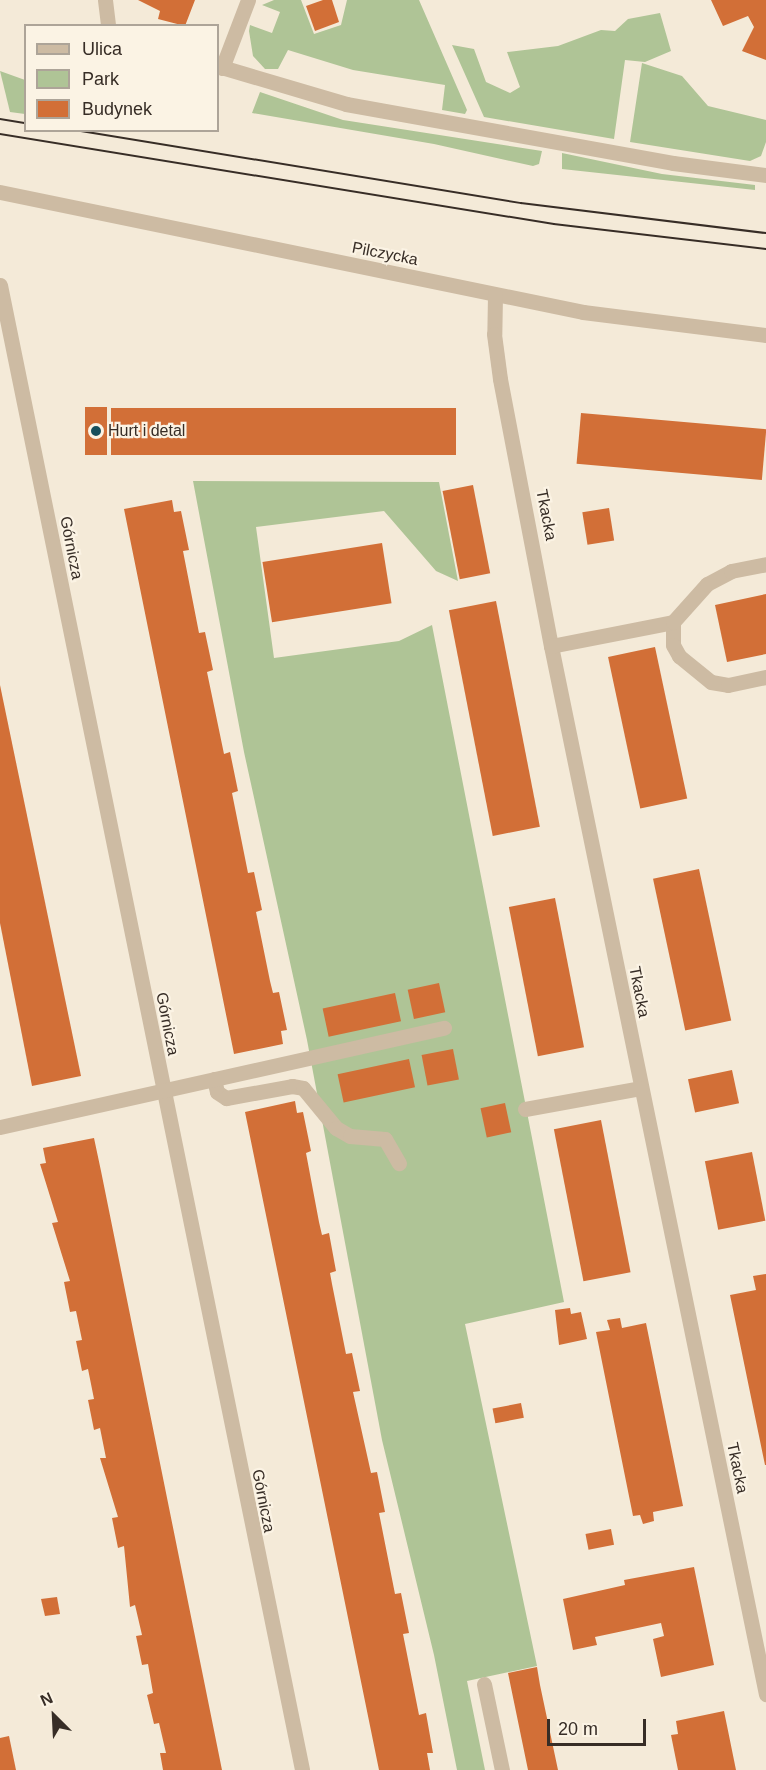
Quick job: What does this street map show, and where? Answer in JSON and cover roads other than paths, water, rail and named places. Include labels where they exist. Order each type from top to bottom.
[{"type":"street","points":[[105,0],[108,24]]},
{"type":"street","points":[[248,0],[220,67],[346,104],[673,163],[766,175]]},
{"type":"street","name":"Pilczycka","points":[[0,192],[583,312],[766,335]]},
{"type":"street","name":"Górnicza","points":[[0,285],[6,345],[163,1091],[302,1770]]},
{"type":"street","name":"Tkacka","points":[[495,294],[494,334],[500,379],[551,646],[766,1694]]},
{"type":"street","points":[[551,646],[673,622],[707,584],[731,571],[766,564]]},
{"type":"street","points":[[673,622],[673,645],[679,656],[711,681],[728,685],[766,677]]},
{"type":"street","points":[[0,1126],[444,1028]]},
{"type":"street","points":[[214,1079],[218,1092],[226,1098],[292,1086],[303,1088],[336,1128],[350,1136],[385,1139],[399,1163]]},
{"type":"street","points":[[525,1109],[640,1088]]},
{"type":"street","points":[[484,1684],[502,1770]]},
{"type":"tram line","points":[[0,119],[24,123]]},
{"type":"tram line","points":[[87,132],[521,203],[766,233]]},
{"type":"tram line","points":[[0,134],[554,224],[766,249]]},
{"type":"place","name":"Hurt i detal","points":[[96,431]]}]
